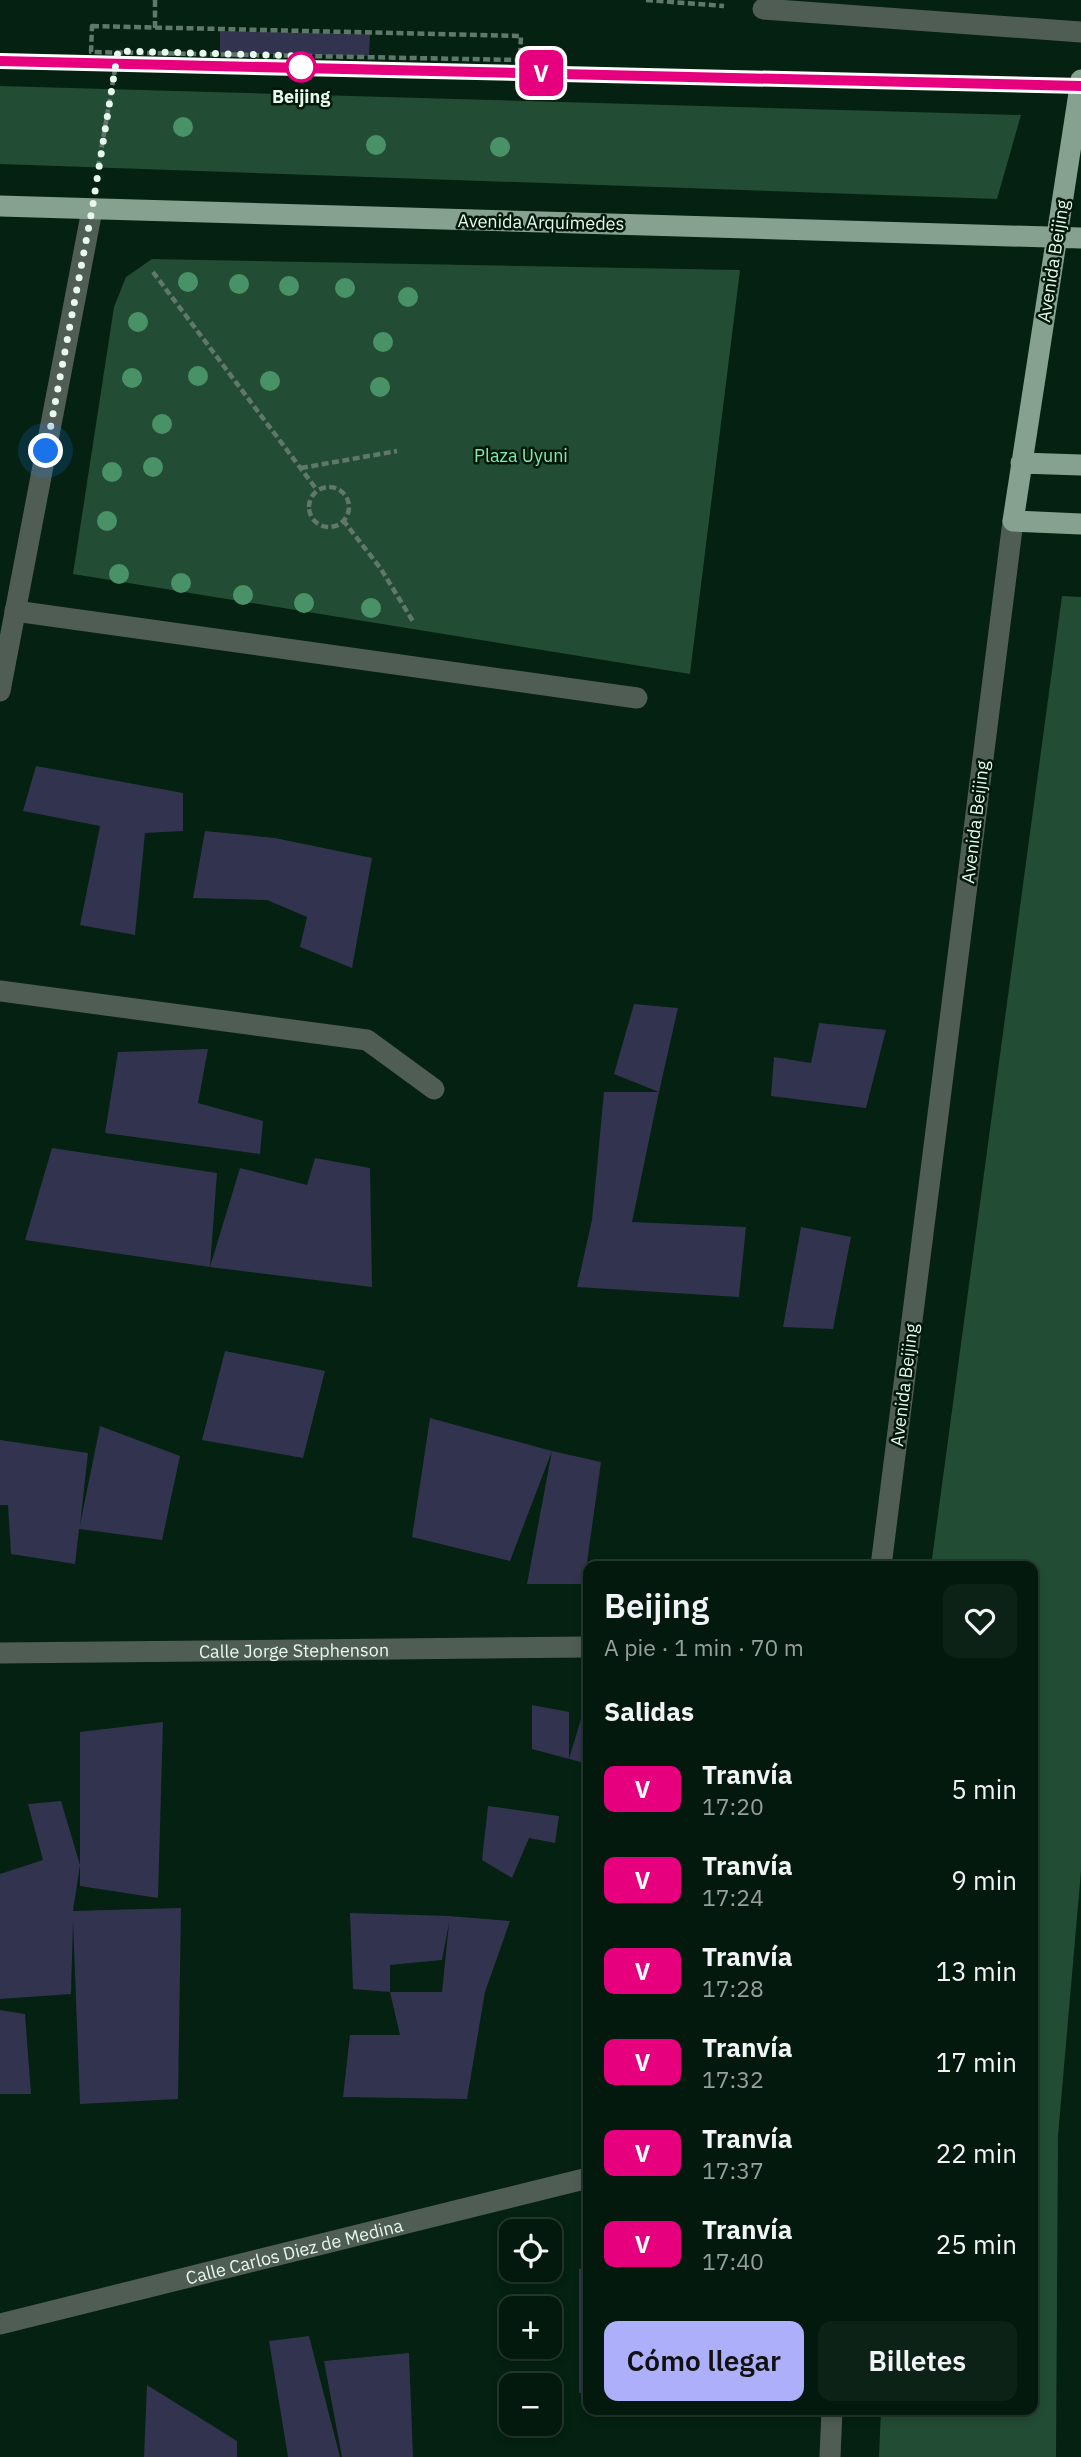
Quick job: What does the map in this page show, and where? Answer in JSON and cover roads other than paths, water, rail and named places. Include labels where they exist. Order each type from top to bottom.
[{"type":"main road","name":"Avenida Beijing","points":[[1013,521],[1081,80]]},
{"type":"main road","name":"Avenida Arquímedes","points":[[0,206],[1081,238]]},
{"type":"main road","points":[[1021,463],[1081,465]]},
{"type":"main road","points":[[1013,521],[1081,524]]},
{"type":"street","points":[[763,9],[1081,32]]},
{"type":"street","points":[[0,691],[92,210]]},
{"type":"street","name":"Avenida Beijing","points":[[882,1561],[1013,521]]},
{"type":"street","points":[[15,611],[637,698]]},
{"type":"street","points":[[0,991],[367,1040],[434,1089]]},
{"type":"street","name":"Calle Jorge Stephenson","points":[[0,1653],[583,1647]]},
{"type":"street","name":"Calle Carlos Diez de Medina","points":[[0,2324],[583,2179]]},
{"type":"street","points":[[830,2457],[832,2415]]},
{"type":"tram line","points":[[0,61],[1081,86]]},
{"type":"tram line","name":"V","points":[[0,61],[1081,86]]},
{"type":"place","name":"Beijing","points":[[301,67]]},
{"type":"park label","name":"Plaza Uyuni","points":[[521,455]]}]
